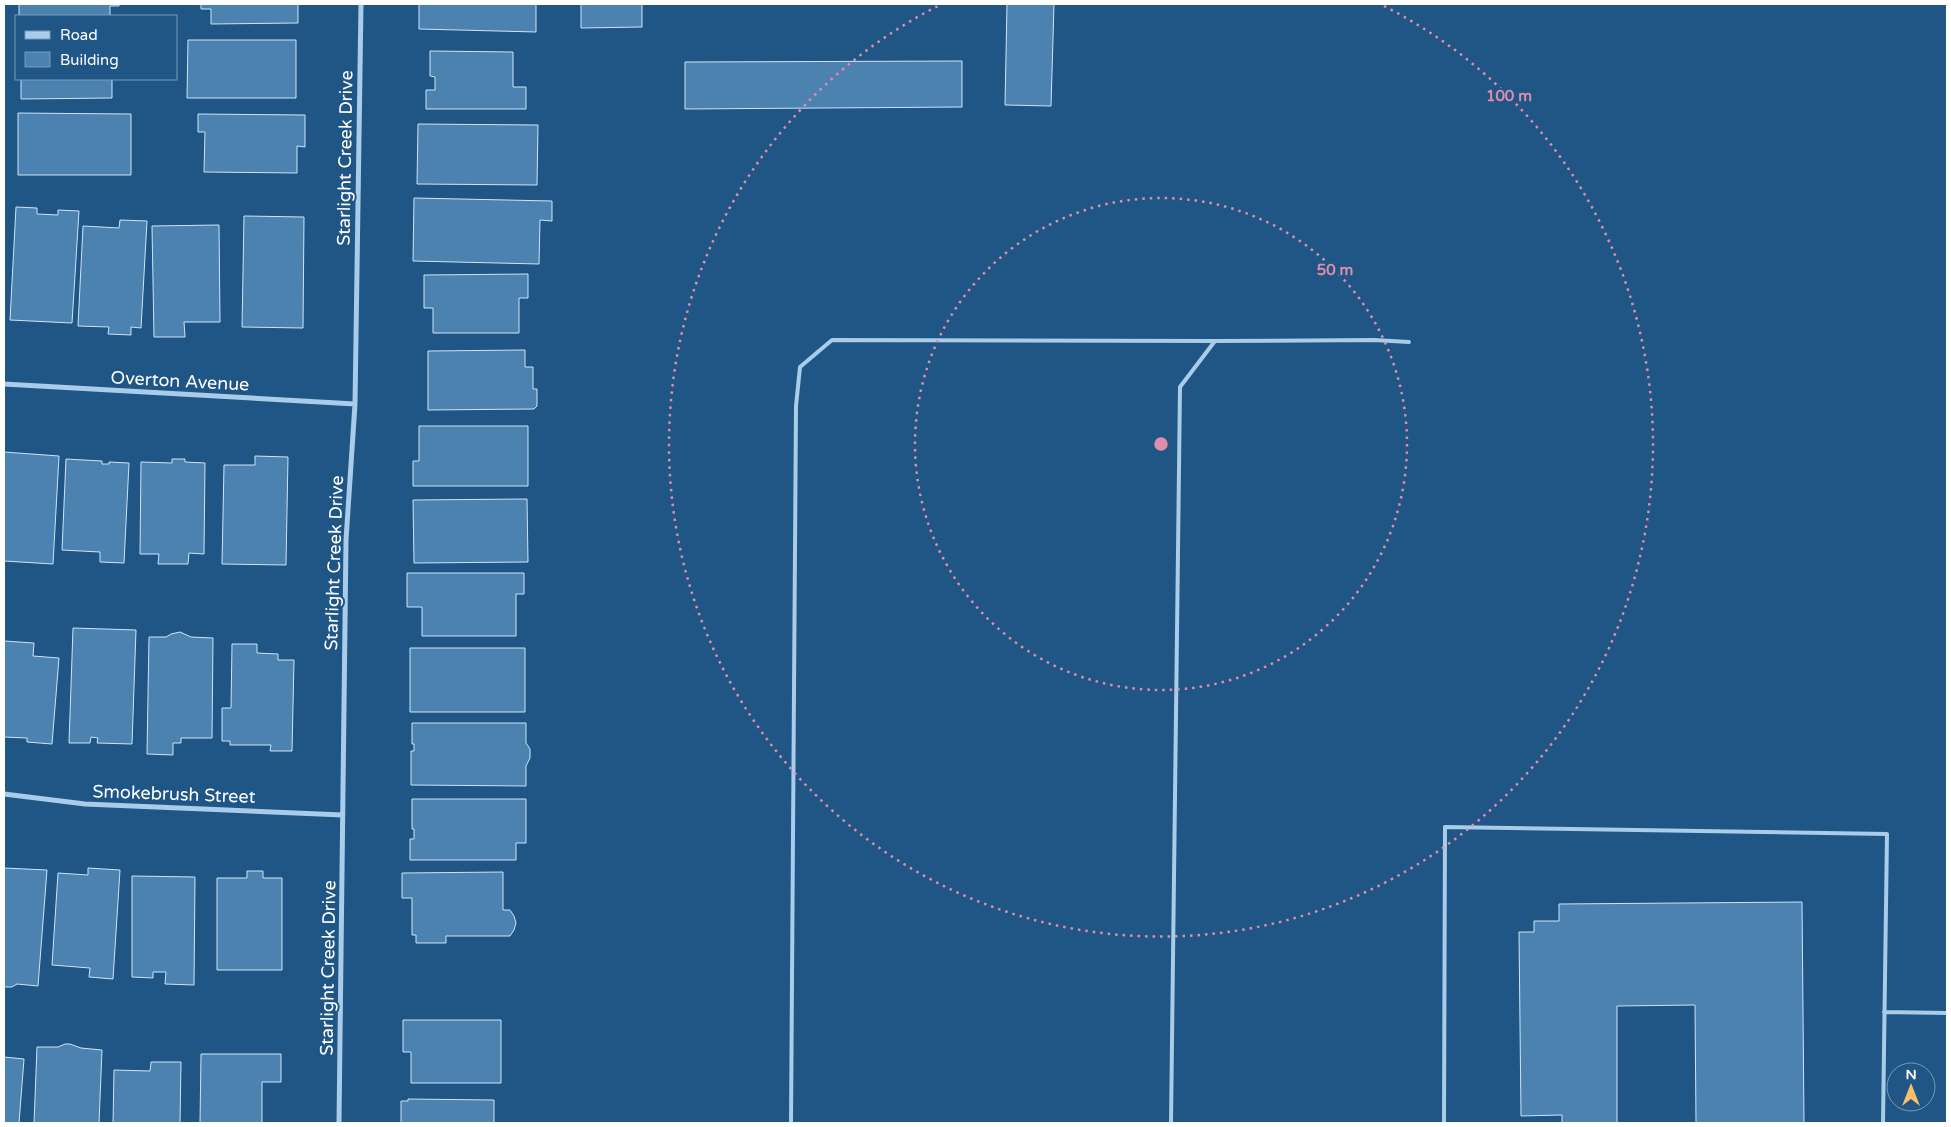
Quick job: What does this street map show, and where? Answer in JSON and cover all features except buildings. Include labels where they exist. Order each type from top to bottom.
[{"type":"street","name":"Starlight Creek Drive","points":[[339,1123],[346,540],[355,404],[360,4]]},
{"type":"street","name":"Overton Avenue","points":[[4,384],[355,404]]},
{"type":"street","name":"Smokebrush Street","points":[[4,794],[85,804],[343,815]]},
{"type":"lane","points":[[791,1123],[796,406],[800,366],[832,340],[1374,340],[1409,342]]},
{"type":"lane","points":[[1171,1123],[1180,387],[1215,341]]},
{"type":"lane","points":[[1444,1123],[1446,827],[1887,834],[1882,1123]]},
{"type":"lane","points":[[1884,1012],[1947,1014]]}]
